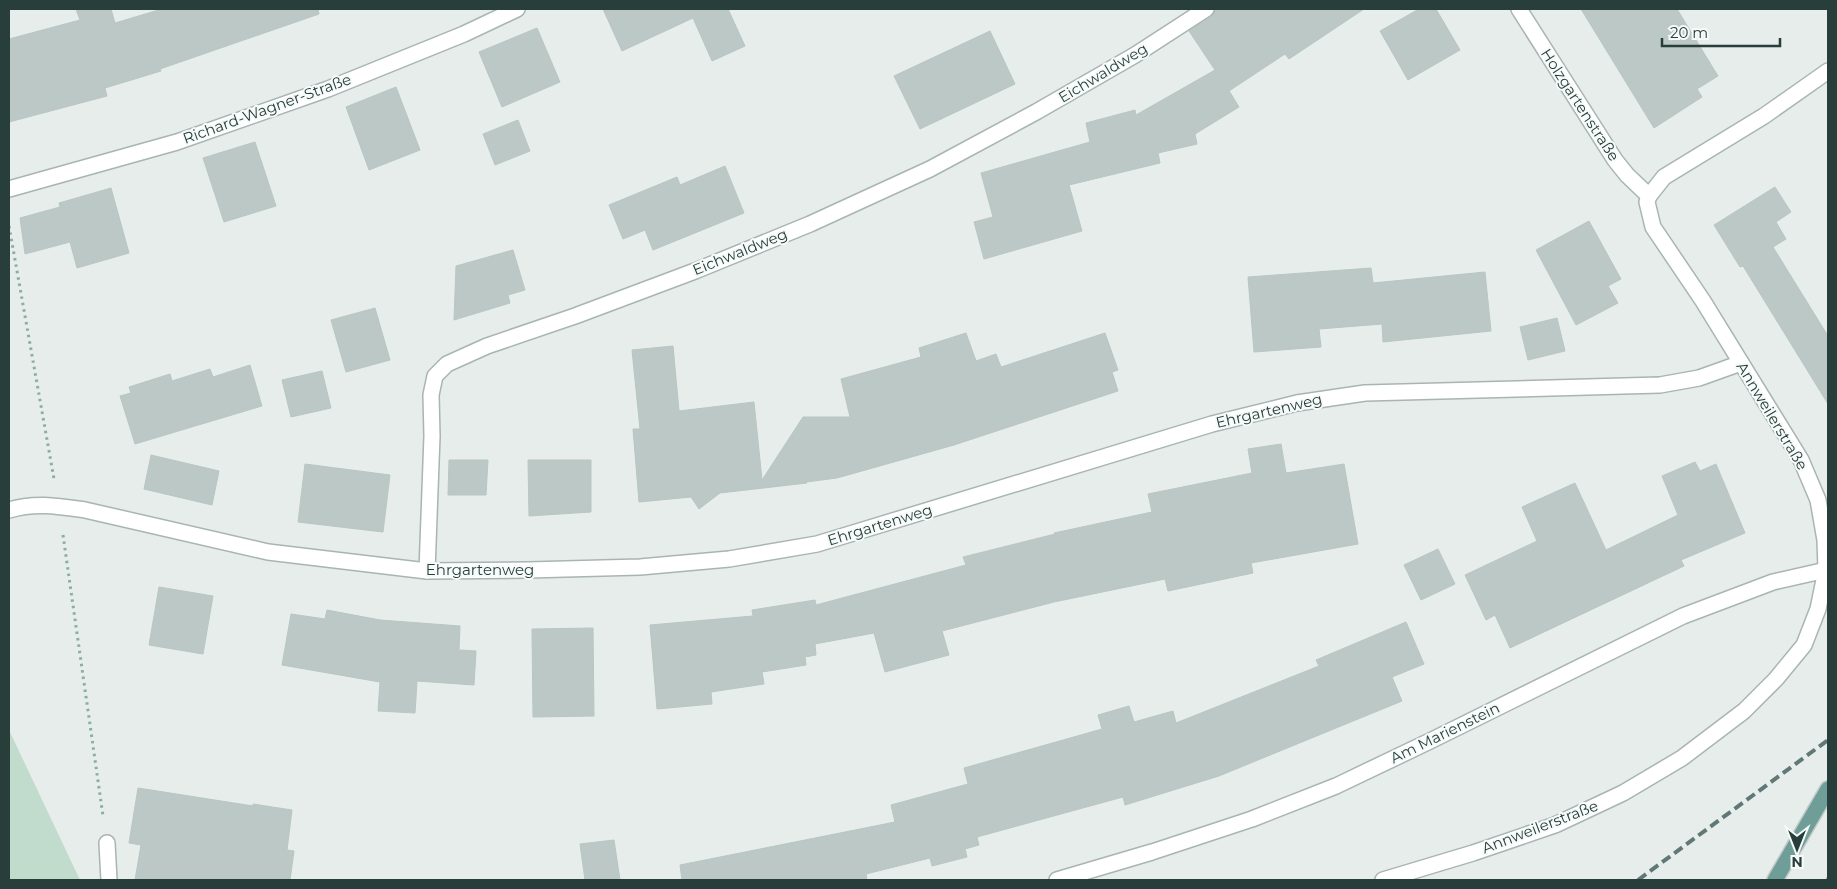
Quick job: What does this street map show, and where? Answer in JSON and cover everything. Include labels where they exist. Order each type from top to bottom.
[{"type":"main road","points":[[1775,880],[1828,789]]},
{"type":"street","name":"Richard-Wagner-Straße","points":[[9,189],[177,142],[328,89],[464,34],[517,9]]},
{"type":"street","name":"Eichwaldweg","points":[[428,571],[432,436],[431,395],[435,376],[447,364],[487,346],[575,316],[695,271],[810,224],[922,173],[1119,65],[1206,9]]},
{"type":"street","name":"Holzgartenstraße","points":[[1519,9],[1615,160],[1627,175],[1649,196]]},
{"type":"street","points":[[1649,196],[1664,177],[1764,116],[1828,71]]},
{"type":"street","name":"Annweilerstraße","points":[[1383,880],[1473,853],[1555,825],[1623,794],[1682,758],[1744,711],[1776,679],[1804,646],[1818,609],[1826,570],[1826,540],[1818,500],[1801,460],[1703,301],[1653,227],[1647,202],[1649,196]]},
{"type":"street","name":"Ehrgartenweg","points":[[9,510],[26,505],[68,507],[268,552],[428,571],[640,567],[729,559],[817,544],[1202,427],[1297,403],[1365,392],[1660,385],[1699,378],[1741,362]]},
{"type":"street","name":"Am Marienstein","points":[[1057,880],[1152,852],[1252,819],[1328,789],[1439,737],[1682,616],[1772,582],[1826,570]]},
{"type":"street","points":[[107,843],[109,880]]},
{"type":"green space","points":[[9,730],[80,880],[9,880]]},
{"type":"building","points":[[76,9],[111,9],[115,23],[162,9],[318,9],[319,14],[160,69],[161,71],[105,88],[107,96],[9,122],[9,39],[80,20]]},
{"type":"building","points":[[603,9],[728,9],[745,46],[712,61],[693,18],[622,51]]},
{"type":"building","points":[[1215,9],[1364,9],[1289,59],[1285,54],[1229,91],[1239,107],[1195,134],[1197,144],[1158,153],[1160,163],[1069,185],[1082,231],[984,259],[974,222],[993,217],[981,173],[1090,142],[1086,123],[1135,110],[1136,115],[1215,70],[1189,31],[1211,17]]},
{"type":"building","points":[[1419,9],[1436,9],[1460,50],[1408,80],[1380,31]]},
{"type":"building","points":[[1581,9],[1677,9],[1718,76],[1697,89],[1702,97],[1654,128]]},
{"type":"building","points":[[537,28],[560,82],[502,107],[479,52]]},
{"type":"building","points":[[990,31],[1015,84],[920,129],[894,76]]},
{"type":"building","points":[[396,87],[420,150],[369,170],[346,107]]},
{"type":"building","points":[[518,120],[530,151],[495,165],[483,134]]},
{"type":"building","points":[[255,142],[276,206],[224,222],[203,158]]},
{"type":"building","points":[[725,166],[744,213],[653,250],[645,230],[623,239],[609,205],[677,177],[680,185]]},
{"type":"building","points":[[1775,187],[1791,212],[1776,222],[1786,239],[1773,247],[1828,336],[1828,404],[1743,266],[1740,267],[1714,225]]},
{"type":"building","points":[[111,188],[129,253],[77,268],[70,242],[25,254],[20,218],[60,207],[59,203]]},
{"type":"building","points":[[1589,221],[1621,279],[1608,286],[1618,303],[1576,325],[1536,250]]},
{"type":"building","points":[[513,250],[525,290],[508,295],[510,303],[454,320],[456,266]]},
{"type":"building","points":[[1371,268],[1373,283],[1485,272],[1491,331],[1383,342],[1382,324],[1319,329],[1321,347],[1254,352],[1248,277]]},
{"type":"building","points":[[375,308],[390,360],[346,372],[331,320]]},
{"type":"building","points":[[1557,318],[1565,351],[1528,360],[1520,327]]},
{"type":"building","points":[[966,333],[976,361],[996,354],[1001,367],[1105,333],[1118,370],[1112,372],[1118,391],[954,445],[837,478],[720,493],[699,509],[691,497],[639,502],[633,429],[640,429],[632,350],[673,346],[679,411],[754,402],[762,480],[803,417],[850,417],[841,379],[921,357],[919,348]]},
{"type":"building","points":[[250,365],[262,406],[135,444],[120,396],[131,393],[129,387],[170,374],[172,381],[210,369],[213,377]]},
{"type":"building","points":[[322,371],[331,408],[291,417],[282,380]]},
{"type":"building","points":[[1281,444],[1286,473],[1344,464],[1358,544],[1251,563],[1253,573],[1168,591],[1165,579],[1054,602],[942,631],[949,655],[885,672],[874,633],[815,644],[816,655],[805,657],[806,665],[762,672],[764,684],[711,692],[712,704],[657,709],[650,625],[753,616],[752,610],[815,600],[816,605],[966,565],[963,557],[1054,533],[1152,512],[1148,494],[1252,473],[1248,449]]},
{"type":"building","points":[[151,455],[219,471],[212,505],[144,489]]},
{"type":"building","points":[[449,460],[488,460],[486,495],[448,495]]},
{"type":"building","points":[[528,460],[591,460],[591,512],[529,516]]},
{"type":"building","points":[[1695,462],[1700,471],[1716,464],[1745,533],[1681,560],[1684,566],[1510,648],[1495,615],[1486,620],[1465,575],[1537,541],[1522,507],[1575,483],[1606,550],[1678,515],[1662,476]]},
{"type":"building","points":[[305,464],[390,475],[383,532],[298,522]]},
{"type":"building","points":[[1438,549],[1455,584],[1421,600],[1404,565]]},
{"type":"building","points":[[159,587],[213,596],[203,654],[149,645]]},
{"type":"building","points":[[327,610],[380,620],[460,626],[459,650],[476,651],[474,685],[417,681],[415,713],[378,711],[380,682],[282,665],[291,614],[325,619]]},
{"type":"building","points":[[1406,622],[1424,664],[1392,677],[1402,701],[1219,776],[1125,805],[1123,797],[977,837],[979,845],[965,849],[967,857],[932,866],[930,858],[866,874],[867,880],[682,880],[680,865],[895,822],[891,805],[968,784],[964,768],[1102,729],[1098,715],[1129,706],[1134,722],[1173,711],[1176,723],[1319,666],[1316,660]]},
{"type":"building","points":[[593,628],[594,716],[533,717],[532,629]]},
{"type":"building","points":[[138,788],[253,806],[253,804],[292,810],[287,850],[294,851],[290,880],[135,880],[141,845],[129,843]]},
{"type":"building","points":[[614,840],[620,880],[585,880],[580,844]]},
{"type":"railway","points":[[1638,880],[1828,740]]}]
